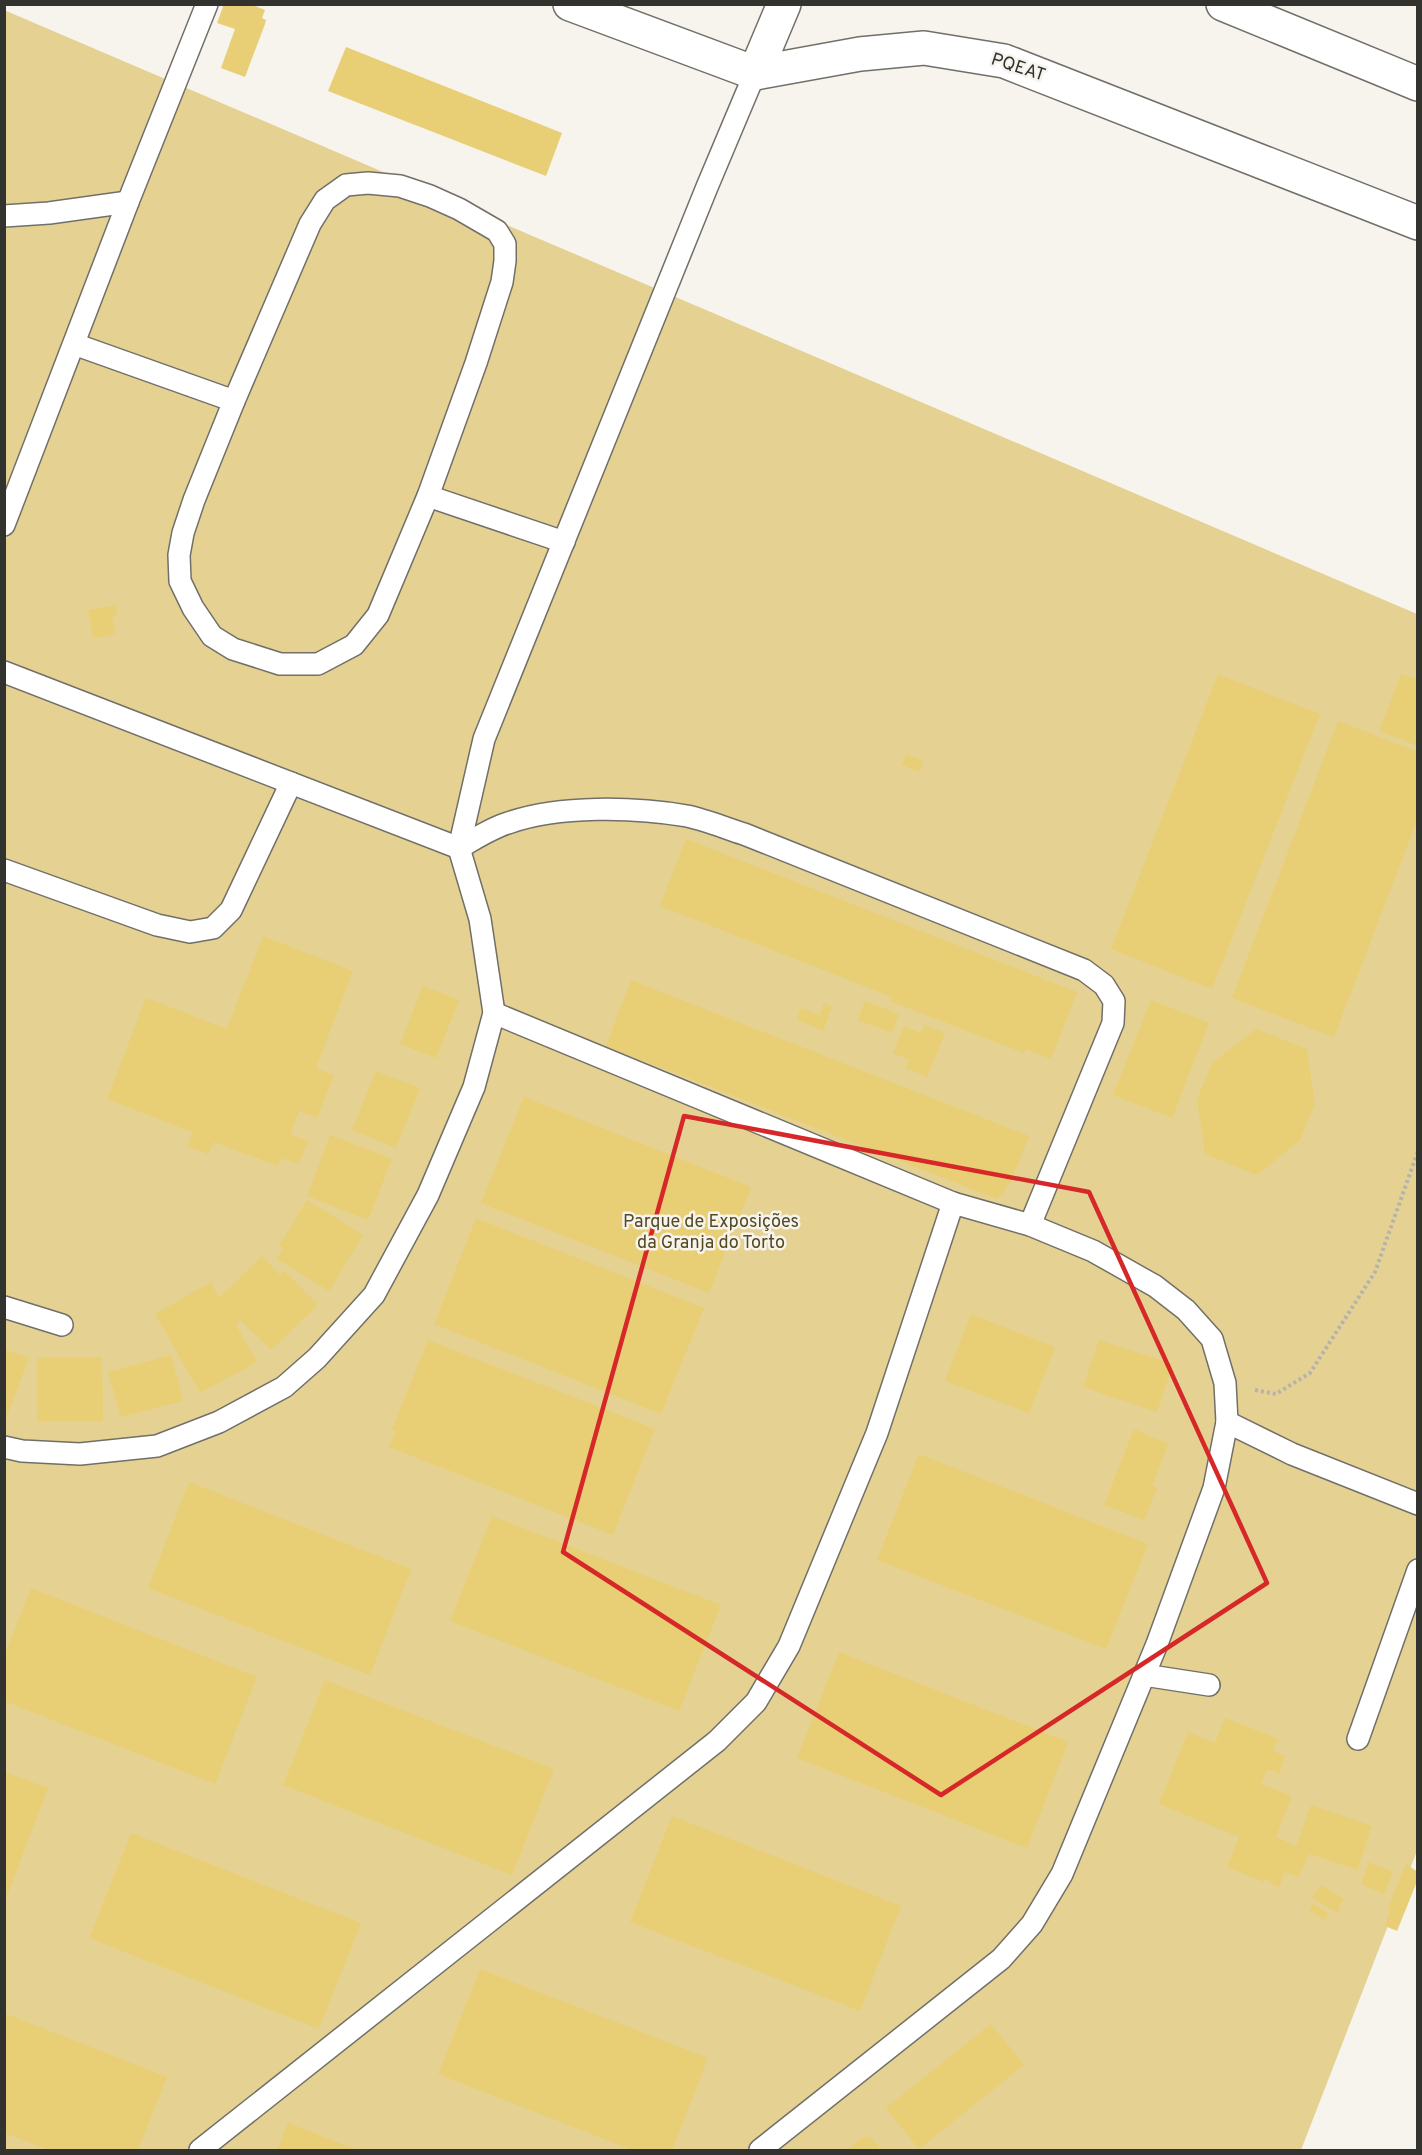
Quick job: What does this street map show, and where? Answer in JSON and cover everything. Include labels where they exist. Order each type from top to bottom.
[{"type":"street","points":[[570,4],[755,73],[784,4]]},
{"type":"street","points":[[1222,4],[1418,84]]},
{"type":"street","name":"PQEAT","points":[[755,73],[860,54],[924,48],[1004,61],[1418,223]]},
{"type":"lane","points":[[4,525],[207,4]]},
{"type":"lane","points":[[4,1464],[13,1449],[80,1454],[157,1446],[219,1422],[284,1387],[317,1358],[374,1295],[428,1196],[474,1087],[494,1013],[480,919],[459,848],[484,739],[755,73]]},
{"type":"lane","points":[[368,183],[400,186],[459,209],[497,231],[505,244],[502,282],[476,363],[428,496],[378,615],[354,645],[318,664],[280,664],[233,649],[212,636],[193,608],[180,581],[179,555],[183,533],[234,401],[310,224],[325,200],[346,185],[368,183]]},
{"type":"lane","points":[[4,216],[49,213],[128,202]]},
{"type":"lane","points":[[74,344],[234,401]]},
{"type":"lane","points":[[428,496],[564,542]]},
{"type":"lane","points":[[4,672],[459,848],[506,823],[535,815],[572,811],[637,810],[689,817],[744,834],[1084,970],[1104,985],[1114,1001],[1113,1023],[1030,1225]]},
{"type":"lane","points":[[4,870],[157,925],[190,932],[213,928],[231,910],[291,783]]},
{"type":"lane","points":[[494,1013],[953,1203],[1030,1225],[1111,1260],[1155,1286],[1185,1310],[1212,1339],[1225,1383],[1227,1422],[1214,1488],[1144,1675],[1062,1874],[1032,1924],[1001,1959],[760,2151]]},
{"type":"lane","points":[[200,2151],[717,1741],[756,1702],[789,1646],[877,1433],[953,1203]]},
{"type":"lane","points":[[4,1307],[62,1325]]},
{"type":"lane","points":[[1227,1422],[1293,1454],[1418,1504]]},
{"type":"lane","points":[[1358,1739],[1418,1570]]},
{"type":"lane","points":[[1144,1675],[1209,1685]]},
{"type":"path","points":[[1225,1383],[1276,1394],[1310,1373],[1375,1272],[1418,1151]]},
{"type":"highlighted area","points":[[684,1116],[1089,1192],[1267,1583],[941,1795],[563,1552]]},
{"type":"green space","name":"Parque de Exposições da Granja do Torto","points":[[4,10],[1417,614],[1417,1851],[1301,2150],[5,2150]]},
{"type":"building","points":[[224,4],[250,4],[265,10],[262,18],[266,20],[265,24],[245,77],[221,68],[235,29],[217,23]]},
{"type":"building","points":[[346,47],[562,133],[546,176],[328,91]]},
{"type":"building","points":[[116,605],[117,615],[112,616],[115,634],[93,638],[88,610]]},
{"type":"building","points":[[1218,674],[1320,714],[1212,989],[1111,949]]},
{"type":"building","points":[[1401,674],[1418,680],[1418,746],[1379,731]]},
{"type":"building","points":[[1338,721],[1418,752],[1418,818],[1334,1037],[1232,998]]},
{"type":"building","points":[[906,754],[923,761],[919,772],[902,765]]},
{"type":"building","points":[[686,839],[1077,992],[1051,1059],[1026,1049],[1024,1053],[890,1001],[892,997],[660,906]]},
{"type":"building","points":[[263,936],[353,971],[316,1068],[334,1075],[317,1118],[299,1111],[290,1134],[308,1141],[299,1164],[282,1158],[278,1166],[214,1142],[208,1154],[188,1146],[192,1132],[107,1099],[146,998],[227,1029]]},
{"type":"building","points":[[631,980],[1029,1136],[1009,1186],[1007,1185],[1003,1194],[997,1199],[606,1046]]},
{"type":"building","points":[[423,986],[459,1000],[436,1058],[400,1044]]},
{"type":"building","points":[[1151,1000],[1209,1023],[1172,1118],[1113,1095]]},
{"type":"building","points":[[865,1001],[899,1014],[892,1033],[858,1020]]},
{"type":"building","points":[[824,1003],[832,1007],[823,1031],[797,1020],[801,1008],[820,1015]]},
{"type":"building","points":[[925,1025],[945,1033],[927,1077],[906,1068],[909,1060],[893,1053],[904,1026],[920,1033]]},
{"type":"building","points":[[1256,1029],[1307,1049],[1315,1104],[1300,1140],[1257,1175],[1205,1154],[1197,1099],[1212,1063]]},
{"type":"building","points":[[376,1071],[420,1088],[396,1148],[352,1130]]},
{"type":"building","points":[[524,1097],[751,1187],[709,1293],[481,1203]]},
{"type":"building","points":[[330,1135],[392,1159],[368,1220],[307,1196]]},
{"type":"building","points":[[307,1200],[363,1235],[329,1291],[277,1259],[283,1248],[279,1246]]},
{"type":"building","points":[[476,1218],[704,1308],[661,1414],[434,1324]]},
{"type":"building","points":[[262,1256],[280,1275],[285,1271],[318,1305],[271,1350],[241,1320],[236,1325],[257,1362],[200,1393],[155,1314],[211,1282],[219,1298]]},
{"type":"building","points":[[971,1314],[1055,1347],[1029,1413],[945,1381]]},
{"type":"building","points":[[428,1340],[655,1429],[613,1535],[389,1447],[396,1431],[392,1429]]},
{"type":"building","points":[[1099,1340],[1173,1364],[1157,1412],[1083,1387]]},
{"type":"building","points":[[4,1349],[29,1358],[5,1421],[4,1420]]},
{"type":"building","points":[[171,1355],[183,1401],[121,1417],[108,1372]]},
{"type":"building","points":[[102,1357],[103,1421],[37,1421],[37,1358]]},
{"type":"building","points":[[1134,1429],[1168,1444],[1152,1486],[1157,1488],[1144,1520],[1104,1505]]},
{"type":"building","points":[[919,1454],[1148,1544],[1106,1649],[877,1560]]},
{"type":"building","points":[[189,1482],[411,1569],[370,1675],[148,1588]]},
{"type":"building","points":[[492,1516],[721,1605],[679,1711],[450,1621]]},
{"type":"building","points":[[31,1588],[257,1677],[215,1784],[4,1701],[4,1656]]},
{"type":"building","points":[[839,1652],[1068,1742],[1027,1848],[797,1758]]},
{"type":"building","points":[[325,1680],[554,1769],[512,1875],[283,1785]]},
{"type":"building","points":[[1225,1718],[1278,1739],[1273,1751],[1285,1756],[1279,1774],[1267,1769],[1261,1784],[1292,1796],[1276,1837],[1296,1846],[1311,1805],[1372,1826],[1357,1870],[1309,1854],[1299,1877],[1285,1872],[1279,1887],[1265,1879],[1264,1882],[1227,1867],[1239,1837],[1159,1804],[1188,1732],[1215,1743]]},
{"type":"building","points":[[4,1772],[48,1788],[5,1901],[4,1901]]},
{"type":"building","points":[[672,1816],[901,1906],[860,2011],[630,1922]]},
{"type":"building","points":[[131,1833],[361,1923],[319,2029],[89,1938]]},
{"type":"building","points":[[1369,1862],[1393,1872],[1384,1894],[1361,1884]]},
{"type":"building","points":[[1406,1864],[1418,1872],[1418,1879],[1397,1931],[1385,1926],[1391,1909],[1388,1908]]},
{"type":"building","points":[[1322,1885],[1344,1899],[1338,1913],[1312,1898]]},
{"type":"building","points":[[1313,1904],[1328,1913],[1324,1920],[1309,1910]]},
{"type":"building","points":[[480,1969],[708,2058],[672,2150],[632,2150],[438,2074]]},
{"type":"building","points":[[4,2013],[167,2077],[138,2150],[49,2150],[4,2133]]},
{"type":"building","points":[[991,2024],[1024,2065],[919,2149],[886,2108]]},
{"type":"building","points":[[288,2123],[357,2150],[277,2150]]},
{"type":"building","points":[[865,2136],[867,2139],[870,2136],[882,2150],[847,2150]]}]
